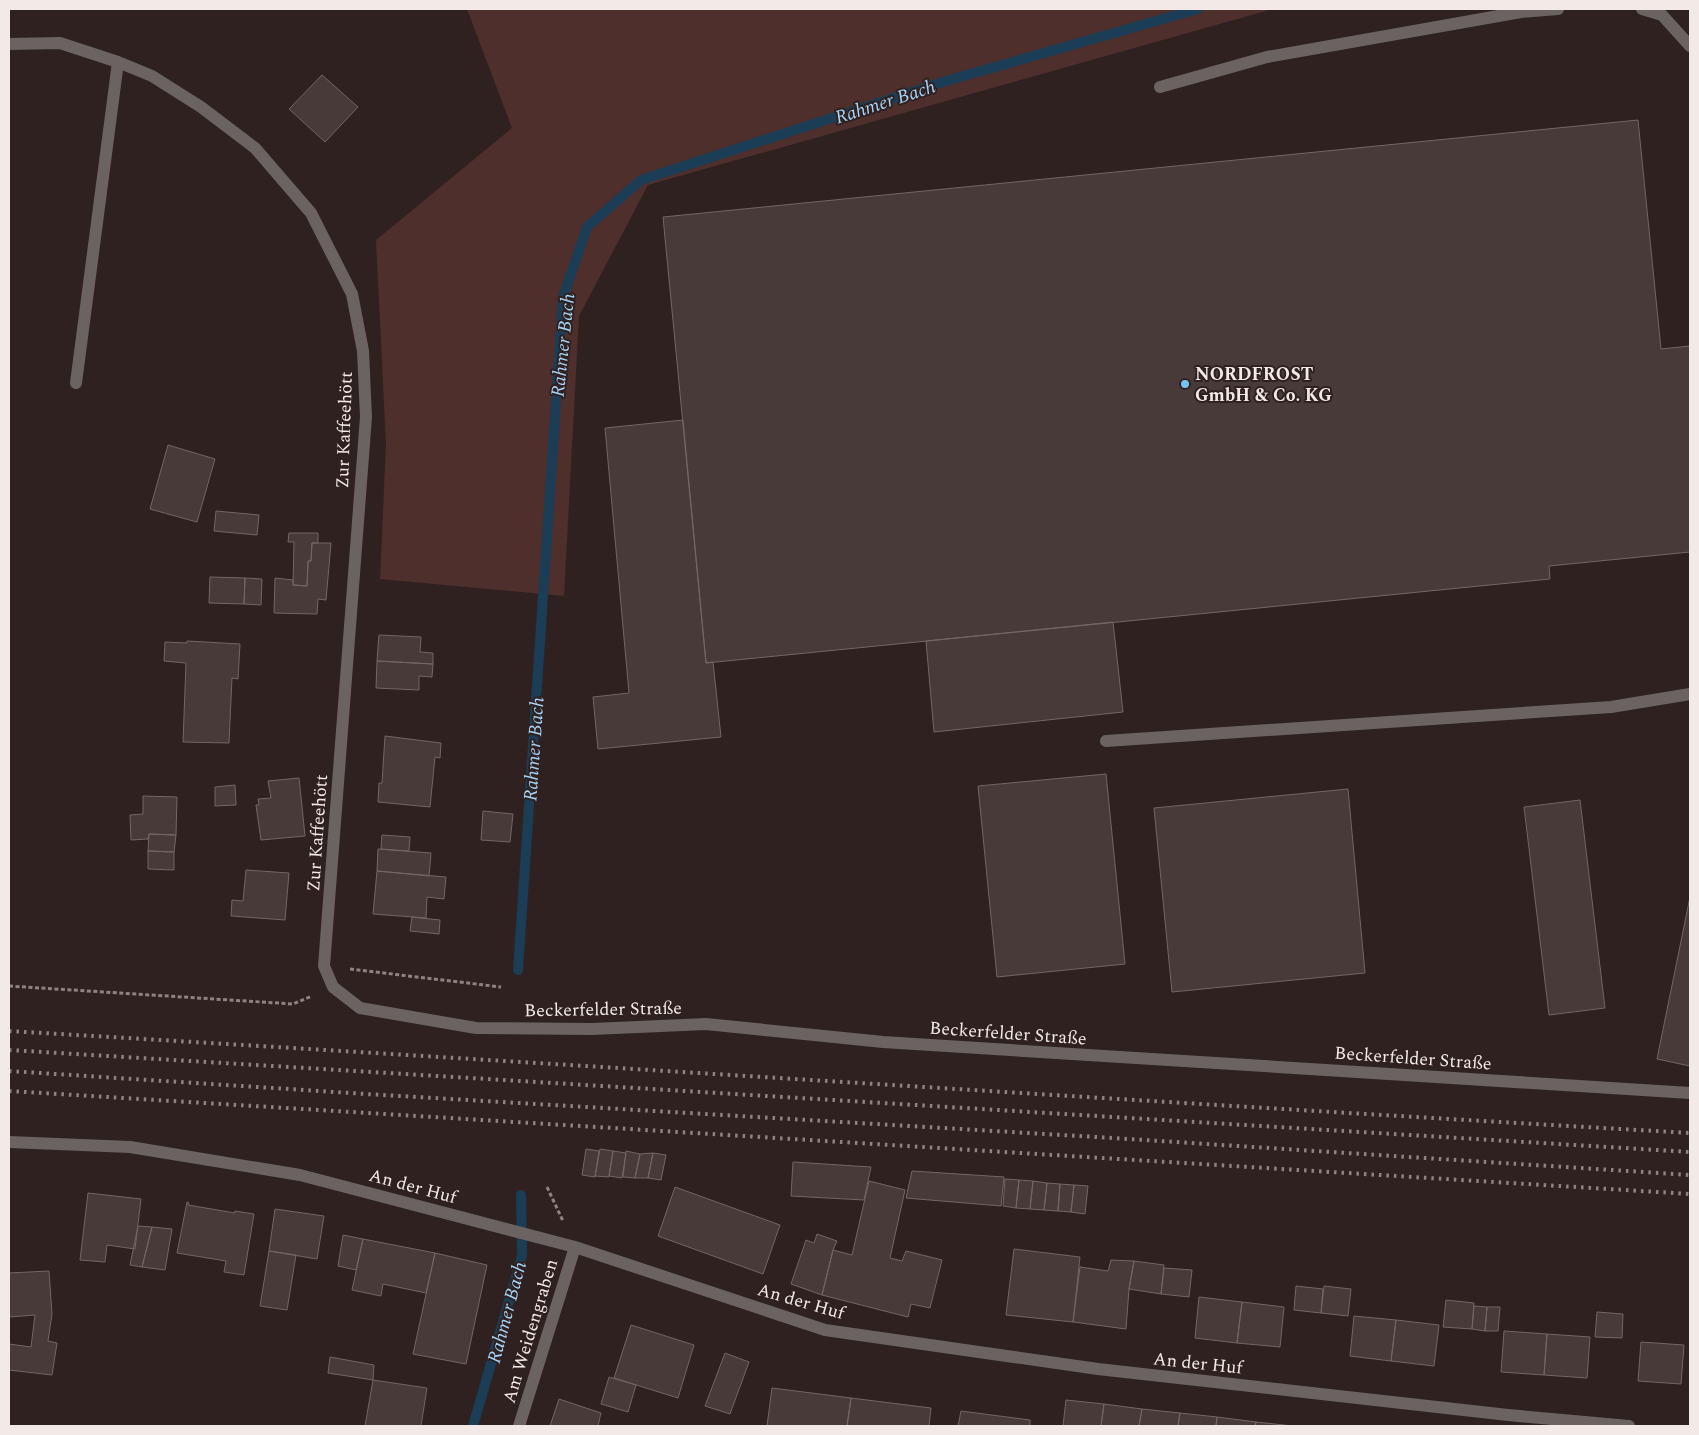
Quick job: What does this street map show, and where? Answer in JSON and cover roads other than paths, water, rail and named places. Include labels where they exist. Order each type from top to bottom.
[{"type":"street","points":[[1160,87],[1267,56],[1521,12],[1558,9]]},
{"type":"street","points":[[1642,9],[1662,15],[1690,46]]},
{"type":"street","name":"Zur Kaffeehött","points":[[9,44],[60,43],[118,62],[152,76],[201,107],[255,148],[311,213],[352,294],[363,351],[366,417],[324,966],[333,987]]},
{"type":"street","points":[[76,383],[118,62]]},
{"type":"street","points":[[1106,741],[1611,707],[1690,694]]},
{"type":"street","name":"Beckerfelder Straße","points":[[333,987],[360,1008],[476,1028],[592,1029],[706,1024],[883,1042],[1690,1093]]},
{"type":"street","name":"An der Huf","points":[[9,1142],[130,1147],[300,1175],[575,1247],[825,1330],[1098,1369],[1628,1426]]},
{"type":"street","name":"Am Weidengraben","points":[[519,1426],[575,1247]]},
{"type":"waterway","name":"Rahmer Bach","points":[[518,970],[563,297],[587,227],[641,180],[946,81],[1198,9]]},
{"type":"waterway","name":"Rahmer Bach","points":[[473,1426],[522,1256],[521,1195]]},
{"type":"railway","points":[[9,1031],[1690,1133]]},
{"type":"railway","points":[[9,1050],[1690,1152]]},
{"type":"railway","points":[[9,1071],[1690,1175]]},
{"type":"railway","points":[[9,1091],[1690,1194]]},
{"type":"place","name":"NORDFROST GmbH & Co. KG","points":[[1185,384]]}]
